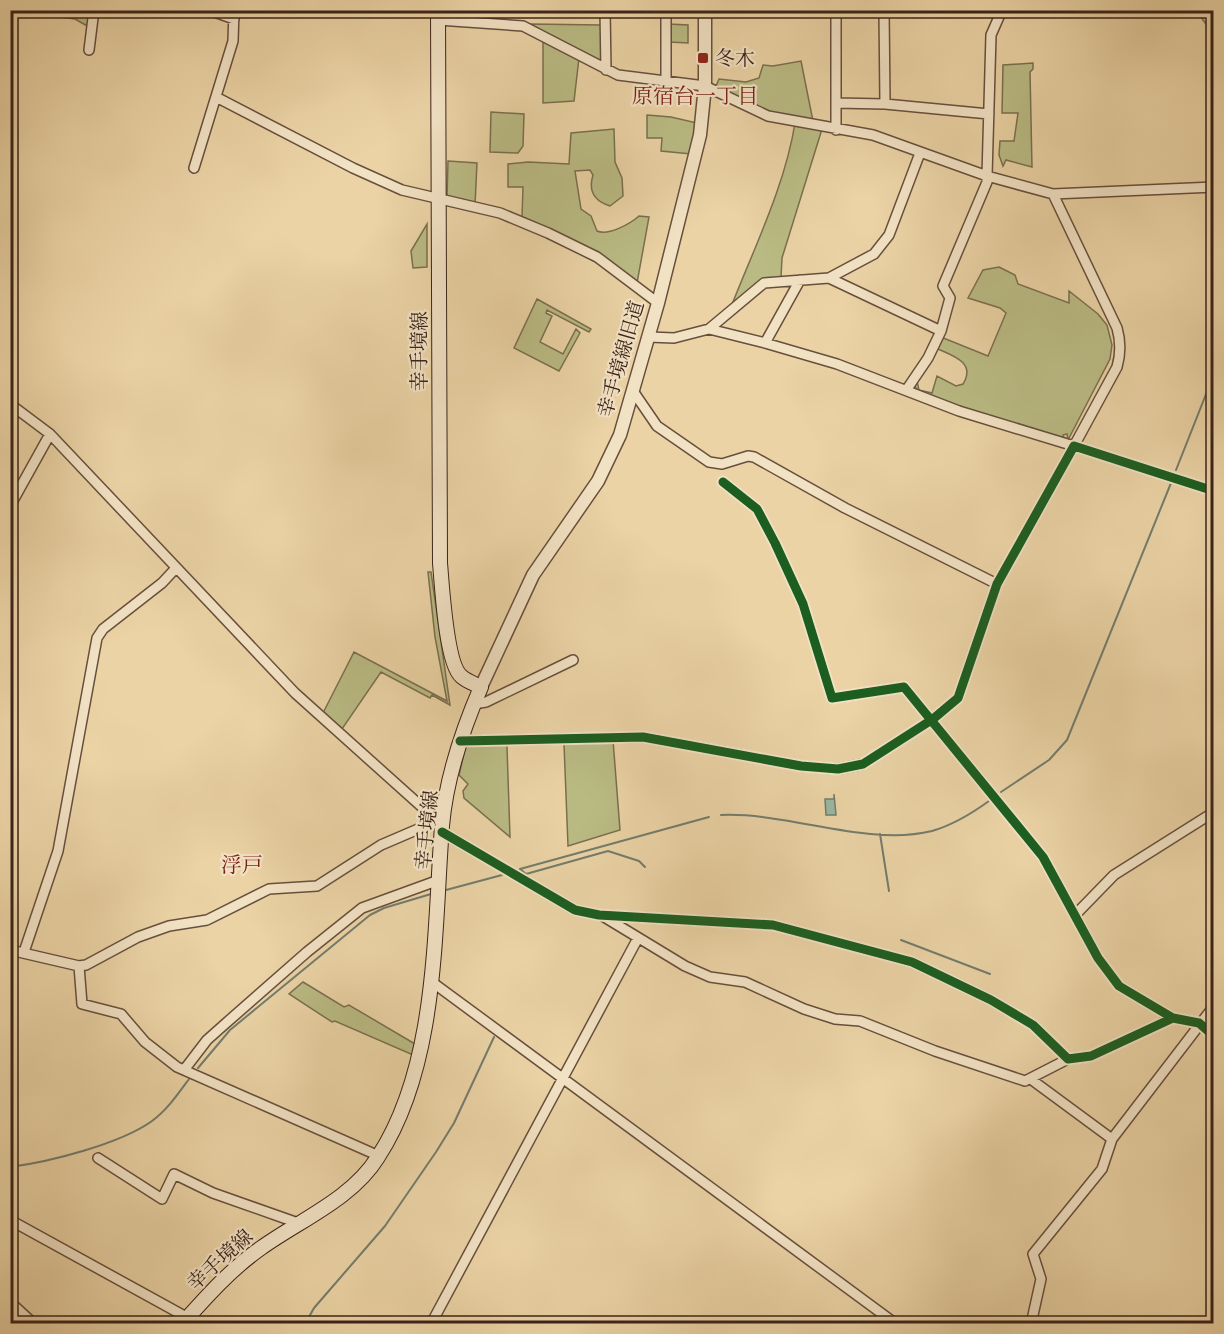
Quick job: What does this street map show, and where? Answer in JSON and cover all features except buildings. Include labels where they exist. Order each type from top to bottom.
[{"type":"main road","name":"幸手境線","points":[[190,1321],[244,1261],[359,1180],[380,1156],[401,1109],[416,1064],[432,982],[440,826],[460,741],[481,687],[464,679],[455,668],[442,593],[438,461],[438,15]]},
{"type":"street","points":[[89,50],[94,10]]},
{"type":"street","points":[[194,168],[233,41],[234,15],[209,10]]},
{"type":"street","points":[[605,10],[606,70]]},
{"type":"street","points":[[666,10],[666,80]]},
{"type":"street","name":"幸手境線旧道","points":[[481,687],[533,575],[598,481],[620,435],[649,337],[700,135],[705,86],[705,10]]},
{"type":"street","points":[[836,10],[836,130]]},
{"type":"street","points":[[884,10],[885,104]]},
{"type":"street","points":[[907,389],[928,358],[941,331],[950,298],[943,286],[975,213],[987,176],[992,35],[1002,10]]},
{"type":"street","points":[[438,15],[523,26],[552,39],[606,70],[630,78],[666,80],[705,86],[768,116],[873,135],[987,176],[1053,194],[1214,187]]},
{"type":"street","points":[[216,97],[361,172],[402,190],[500,213],[548,233],[597,257],[658,303]]},
{"type":"street","points":[[836,103],[885,104],[989,114]]},
{"type":"street","points":[[649,337],[674,338],[709,329],[764,283],[829,278],[882,247],[901,207],[920,153]]},
{"type":"street","points":[[460,741],[643,737],[801,766],[838,769],[862,764],[877,756],[933,719],[958,698],[997,584],[1117,367],[1121,354],[1117,328],[1053,194]]},
{"type":"street","points":[[829,278],[941,331]]},
{"type":"street","points":[[765,343],[800,280]]},
{"type":"street","points":[[709,329],[837,364],[907,389],[959,411],[1214,491]]},
{"type":"street","points":[[633,391],[657,426],[710,462],[722,464],[748,456],[754,458],[845,508],[997,584]]},
{"type":"street","points":[[10,404],[50,434],[296,693],[440,826],[575,910],[599,915],[773,925],[912,962],[992,1000],[1033,1025],[1068,1059]]},
{"type":"street","points":[[10,506],[50,434]]},
{"type":"street","points":[[723,482],[757,509],[775,543],[803,604],[832,698],[904,687],[933,719],[1043,857],[1098,958],[1119,986],[1173,1018],[1199,1023],[1214,1035]]},
{"type":"street","points":[[24,952],[60,842],[98,638],[103,629],[162,583],[176,568]]},
{"type":"street","points":[[474,704],[486,702],[573,660]]},
{"type":"street","points":[[1076,914],[1114,875],[1214,812]]},
{"type":"street","points":[[10,950],[79,966],[103,957],[138,937],[169,926],[207,920],[268,889],[316,886],[381,845],[440,826]]},
{"type":"street","points":[[184,1070],[207,1040],[307,952],[364,907],[439,880]]},
{"type":"street","points":[[599,915],[685,966],[710,977],[745,982],[804,1009],[835,1018],[860,1021],[935,1051],[1024,1081],[1032,1080],[1068,1059],[1091,1056],[1173,1018]]},
{"type":"street","points":[[431,1323],[638,938]]},
{"type":"street","points":[[79,966],[82,1004],[121,1014],[145,1041],[184,1070],[380,1156]]},
{"type":"street","points":[[432,982],[896,1323]]},
{"type":"street","points":[[1031,1323],[1041,1279],[1033,1254],[1102,1169],[1112,1139],[1214,1006]]},
{"type":"street","points":[[1032,1080],[1112,1139]]},
{"type":"street","points":[[98,1158],[162,1199],[174,1174],[213,1193],[298,1223]]},
{"type":"street","points":[[10,1220],[190,1321]]},
{"type":"street","points":[[10,1302],[34,1323]]},
{"type":"green space","points":[[11,10],[91,11],[89,27],[75,19],[27,13],[26,17],[11,15]]},
{"type":"green space","points":[[530,24],[601,25],[601,61],[599,63]]},
{"type":"green space","points":[[668,24],[688,25],[688,43],[669,42]]},
{"type":"green space","points":[[543,41],[579,58],[574,101],[543,103]]},
{"type":"green space","points":[[801,61],[813,121],[770,113],[716,86],[719,79],[746,82],[759,78],[763,65],[773,66]]},
{"type":"green space","points":[[1033,63],[1033,69],[1030,72],[1032,167],[1006,160],[1003,166],[999,155],[1000,141],[1014,141],[1018,113],[1002,113],[1003,65]]},
{"type":"green space","points":[[491,112],[524,114],[523,146],[518,153],[490,152]]},
{"type":"green space","points":[[647,115],[671,117],[697,123],[691,154],[661,151],[662,138],[647,138]]},
{"type":"green space","points":[[795,123],[822,129],[782,258],[781,278],[760,284],[731,307],[784,170]]},
{"type":"green space","points":[[614,129],[615,162],[622,178],[623,196],[610,206],[604,204],[596,198],[592,191],[593,175],[590,170],[575,171],[581,209],[591,216],[597,231],[613,231],[639,216],[649,217],[637,283],[522,217],[523,187],[508,187],[508,164],[528,162],[569,164],[571,133]]},
{"type":"green space","points":[[448,161],[477,163],[475,205],[447,198]]},
{"type":"green space","points":[[427,224],[427,267],[413,268],[411,251]]},
{"type":"green space","points":[[999,267],[1015,275],[1018,284],[1069,303],[1069,291],[1098,314],[1107,325],[1112,345],[1110,359],[1068,440],[1067,434],[1063,435],[1065,441],[960,409],[918,391],[914,385],[917,381],[919,390],[932,393],[937,376],[956,386],[963,384],[967,371],[965,366],[961,361],[938,349],[941,337],[988,356],[1006,313],[1000,308],[968,298],[983,270]]},
{"type":"green space","points":[[537,299],[591,329],[589,332],[547,310],[546,313],[552,316],[540,342],[563,354],[576,329],[580,333],[559,371],[514,348]]},
{"type":"green space","points":[[428,572],[431,572],[450,705],[432,695],[430,698],[381,672],[342,729],[323,713],[354,652],[447,701],[435,637]]},
{"type":"green space","points":[[613,740],[620,830],[568,846],[564,744],[552,743]]},
{"type":"green space","points":[[507,742],[510,837],[464,798],[463,791],[468,784],[459,775],[466,745]]},
{"type":"green space","points":[[303,982],[344,1007],[349,1005],[415,1044],[413,1055],[335,1021],[332,1022],[289,994]]},
{"type":"shaded area","points":[[834,794],[836,815],[826,815],[825,799],[834,799]]},
{"type":"waterway","points":[[1196,10],[1214,35]]},
{"type":"waterway","points":[[1176,470],[1214,374]]},
{"type":"waterway","points":[[1001,792],[1049,760],[1067,740],[1171,483]]},
{"type":"waterway","points":[[721,815],[747,815],[855,832],[907,835],[947,826],[969,815],[989,801]]},
{"type":"waterway","points":[[520,869],[709,817]]},
{"type":"waterway","points":[[880,834],[889,891]]},
{"type":"waterway","points":[[520,869],[526,874],[608,851],[639,861],[645,867]]},
{"type":"waterway","points":[[446,890],[502,875]]},
{"type":"waterway","points":[[198,1068],[230,1030],[370,915],[384,908],[431,894]]},
{"type":"waterway","points":[[901,940],[990,974]]},
{"type":"waterway","points":[[305,1324],[314,1308],[385,1226],[436,1152],[454,1123],[494,1037]]},
{"type":"waterway","points":[[10,1167],[84,1151],[122,1137],[152,1121],[163,1112],[189,1079]]},
{"type":"cycle path","points":[[460,741],[643,737],[801,766],[838,769],[863,764],[933,719],[958,698],[997,584],[1074,446],[1214,491]]},
{"type":"cycle path","points":[[723,482],[757,509],[775,543],[803,604],[832,698],[904,687],[1043,857],[1098,958],[1119,986],[1173,1018],[1199,1023],[1214,1036]]},
{"type":"cycle path","points":[[442,832],[575,910],[599,915],[773,925],[912,962],[991,1000],[1033,1025],[1068,1059],[1091,1056],[1173,1018]]},
{"type":"place","name":"冬木","points":[[703,58]]},
{"type":"district","name":"原宿台一丁目","points":[[695,96]]},
{"type":"district","name":"浮戸","points":[[242,865]]}]
